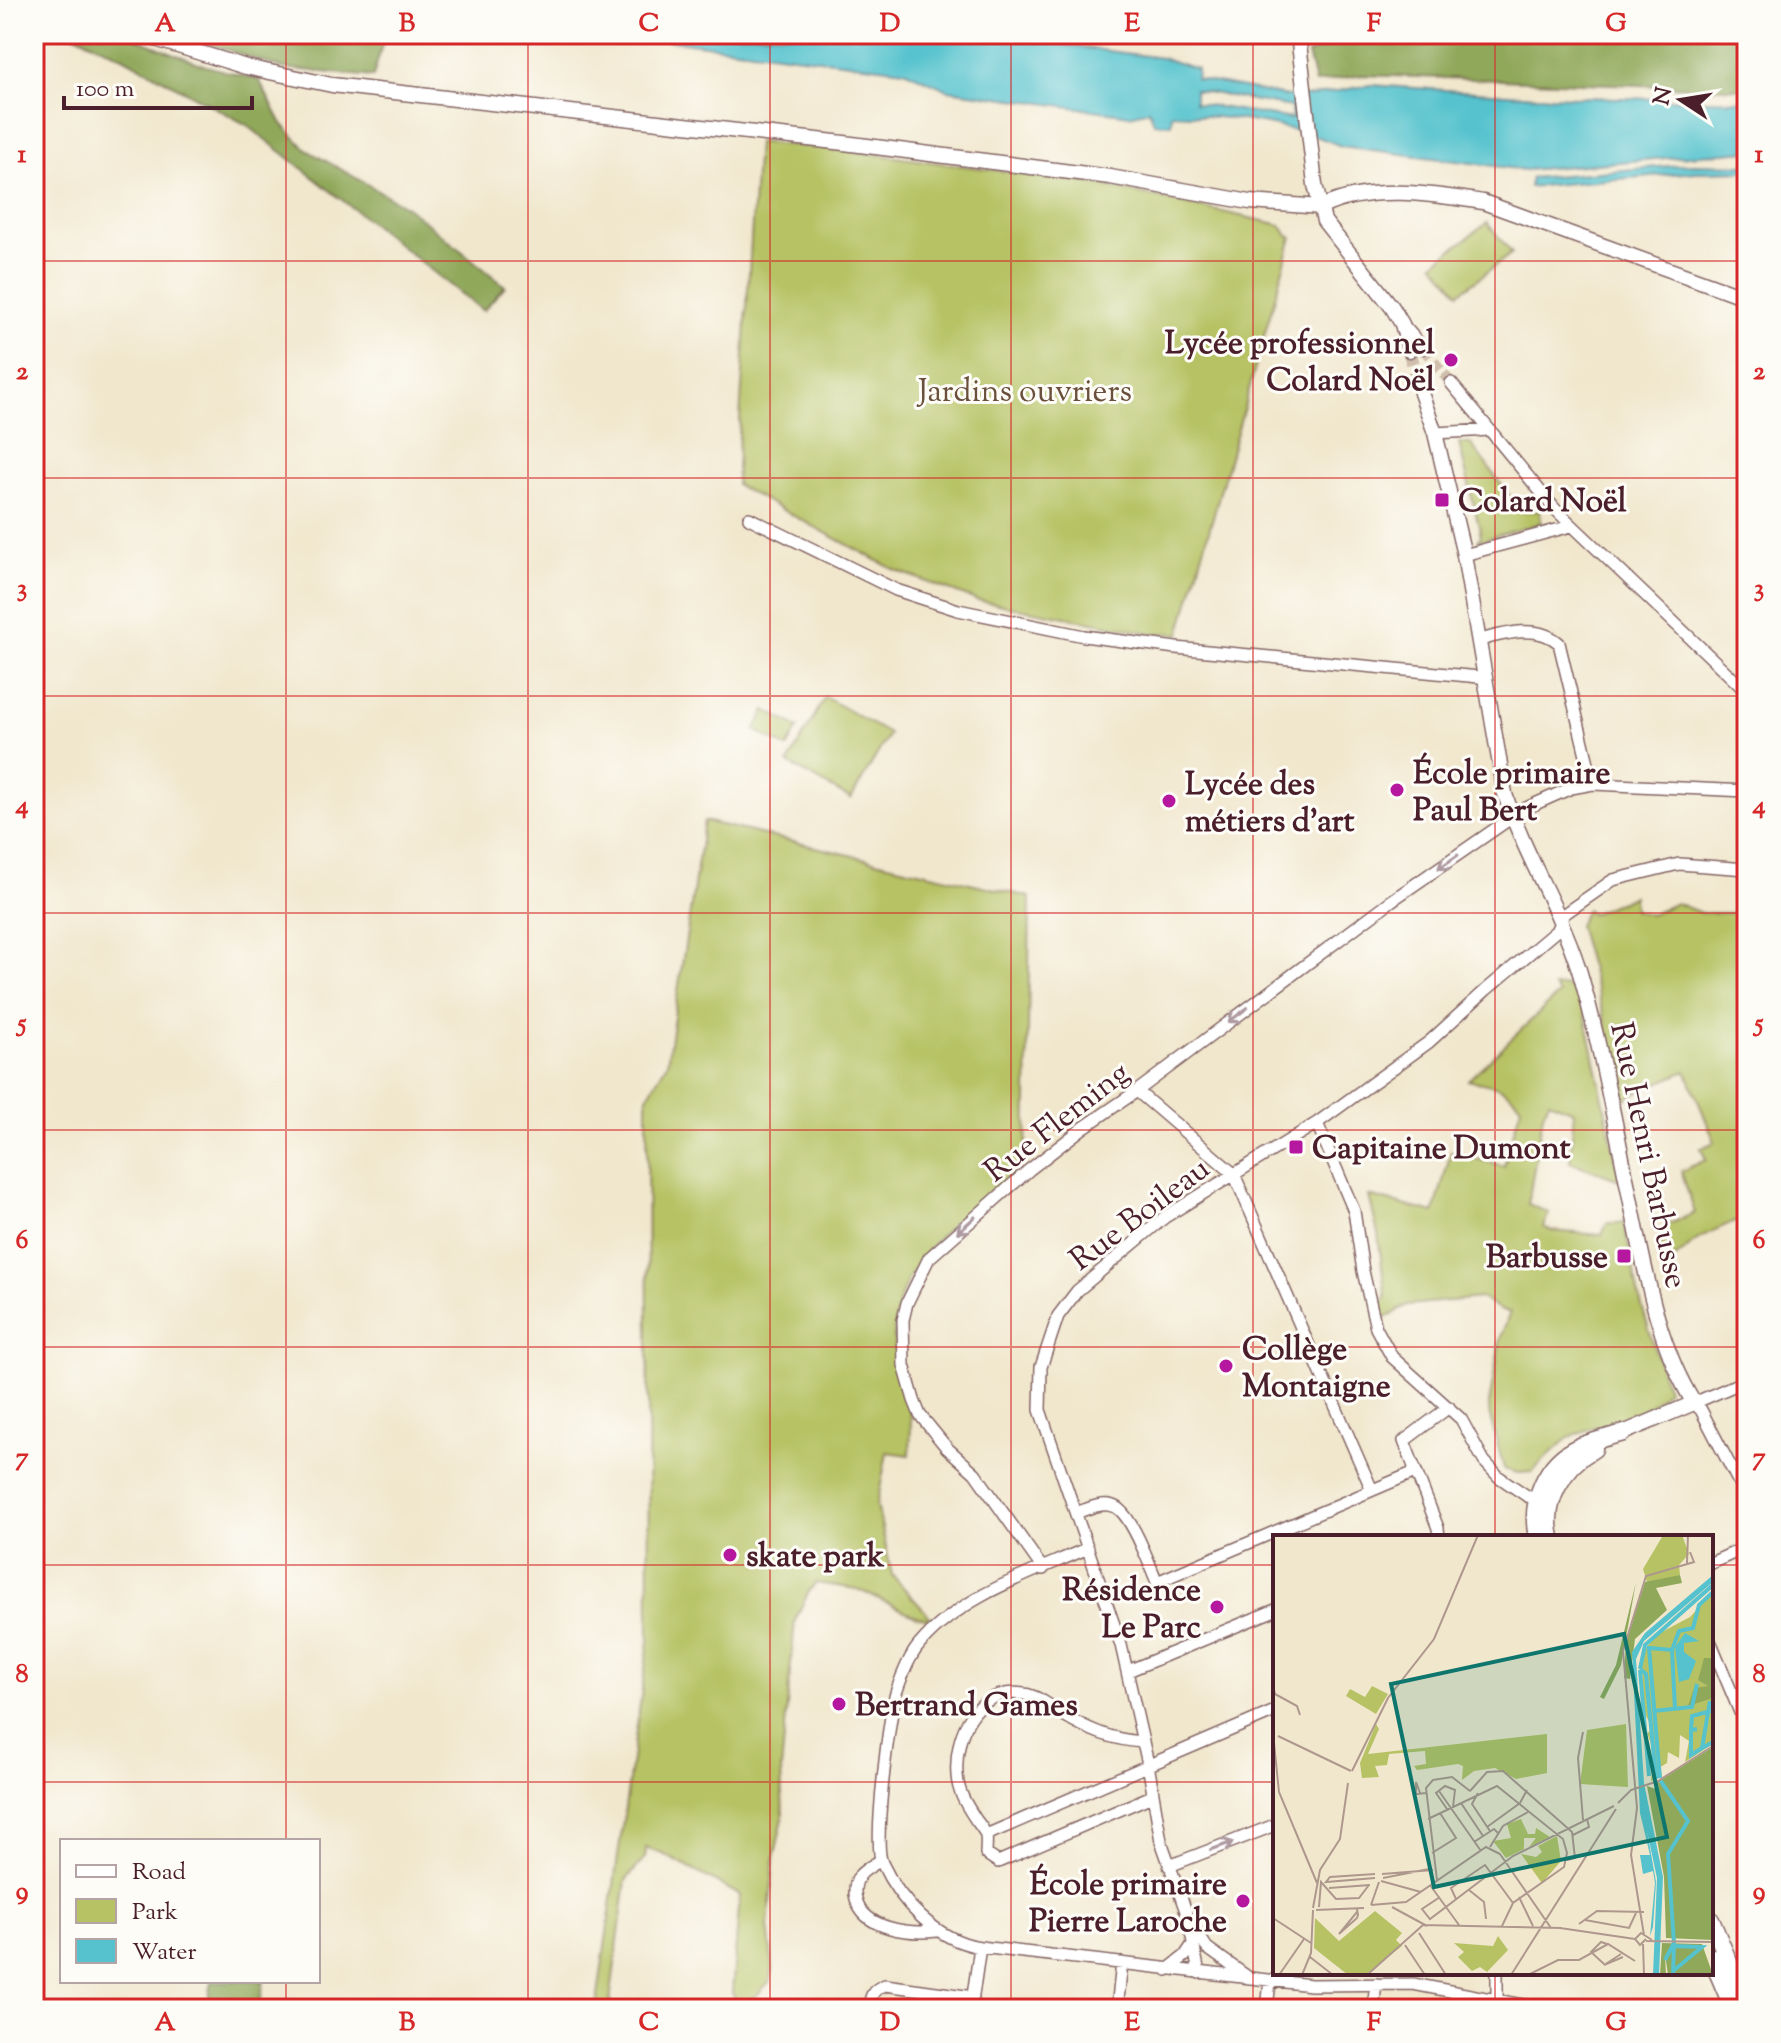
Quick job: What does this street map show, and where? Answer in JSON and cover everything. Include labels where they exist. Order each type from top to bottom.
[{"type":"main road","points":[[1537,1535],[1533,1516],[1550,1471],[1577,1447],[1623,1433]]},
{"type":"main road","points":[[1538,1499],[1548,1517],[1551,1535]]},
{"type":"main road","points":[[1713,1927],[1736,2006]]},
{"type":"main road","points":[[1713,1961],[1736,2006]]},
{"type":"main road","points":[[34,1997],[43,2009]]},
{"type":"street","points":[[139,34],[246,67],[332,85],[1110,177],[1250,202],[1322,207],[1339,199],[1386,194],[1436,195],[1483,202],[1747,298]]},
{"type":"street","points":[[1298,34],[1315,185],[1324,221],[1392,307],[1416,349]]},
{"type":"street","points":[[1451,383],[1571,526],[1747,692]]},
{"type":"street","points":[[1421,393],[1435,433],[1464,555],[1480,640],[1531,631],[1550,635],[1559,643],[1593,784]]},
{"type":"street","points":[[1435,433],[1490,430]]},
{"type":"street","points":[[749,518],[896,590],[973,613],[1084,636],[1176,648],[1479,677],[1484,672]]},
{"type":"street","points":[[1464,555],[1571,526]]},
{"type":"street","name":"Rue Henri Barbusse","points":[[1480,640],[1502,780],[1513,818],[1561,922],[1581,978],[1660,1326],[1694,1403],[1701,1410],[1747,1498]]},
{"type":"street","name":"Rue Fleming","points":[[1043,1569],[975,1473],[947,1448],[920,1415],[907,1379],[901,1337],[907,1303],[929,1258],[1029,1170],[1083,1128],[1391,901],[1524,809],[1571,788],[1593,784],[1747,791]]},
{"type":"street","name":"Rue Boileau","points":[[1199,1973],[1188,1917],[1169,1866],[1152,1796],[1128,1671],[1040,1410],[1041,1367],[1058,1316],[1077,1291],[1165,1217],[1317,1123],[1429,1042],[1556,931],[1564,914],[1613,880],[1679,864],[1747,869]]},
{"type":"street","points":[[1137,1091],[1234,1174],[1372,1490]]},
{"type":"street","points":[[1317,1123],[1354,1211],[1376,1328],[1392,1357],[1461,1419],[1484,1461],[1499,1477],[1538,1499]]},
{"type":"street","points":[[1623,1433],[1747,1380]]},
{"type":"street","points":[[1439,1535],[1404,1441],[1449,1407]]},
{"type":"street","points":[[1076,1513],[1100,1505],[1114,1506],[1125,1513],[1157,1582],[1415,1472]]},
{"type":"street","points":[[1713,1562],[1747,1547]]},
{"type":"street","points":[[1088,1548],[960,1607],[939,1623],[917,1647],[896,1695],[878,1822],[881,1860],[904,1898],[937,1931],[980,1947],[1252,1980],[1311,1985],[1426,1986],[1511,2006],[1544,2009]]},
{"type":"street","points":[[1128,1671],[1273,1611]]},
{"type":"street","points":[[1713,1648],[1747,1729]]},
{"type":"street","points":[[1143,1742],[1098,1733],[1037,1698],[1007,1694],[982,1703],[971,1714],[961,1735],[957,1775],[963,1802],[986,1835],[986,1854],[998,1862],[1152,1796]]},
{"type":"street","points":[[986,1835],[1273,1712]]},
{"type":"street","points":[[1169,1866],[1273,1826]]},
{"type":"street","points":[[881,1860],[861,1874],[854,1891],[858,1907],[867,1918],[888,1927],[916,1933],[937,1931]]},
{"type":"street","name":"Rue Boileau","points":[[1188,1917],[1207,1948],[1252,1980]]},
{"type":"street","points":[[1167,1970],[1185,1956],[1193,1944]]},
{"type":"street","points":[[869,2009],[870,1996],[885,1985],[972,2003],[980,1947]]},
{"type":"street","points":[[1117,2009],[1122,1963]]},
{"type":"street","points":[[1497,1975],[1497,2001]]},
{"type":"street","points":[[1267,2009],[1270,1981]]},
{"type":"street","points":[[1373,2009],[1376,1984]]},
{"type":"green space","points":[[73,34],[124,34],[206,66],[259,80],[282,124],[307,150],[407,207],[505,286],[483,311],[247,125],[123,57]]},
{"type":"green space","points":[[179,34],[385,34],[373,77],[282,68]]},
{"type":"green space","points":[[1250,34],[1283,34],[1284,38],[1266,47]]},
{"type":"green space","points":[[1362,34],[1747,34],[1747,89],[1362,75],[1315,83],[1308,54]]},
{"type":"green space","name":"Jardins ouvriers","points":[[757,142],[843,150],[1091,183],[1281,225],[1292,237],[1180,634],[1151,633],[976,600],[895,570],[736,485]]},
{"type":"green space","points":[[1487,223],[1512,253],[1459,293],[1434,263]]},
{"type":"green space","points":[[1459,443],[1471,444],[1521,511],[1540,511],[1541,523],[1478,541],[1481,535]]},
{"type":"green space","points":[[825,697],[889,734],[851,799],[788,763]]},
{"type":"green space","points":[[766,710],[798,728],[787,748],[755,730]]},
{"type":"green space","points":[[704,821],[1030,897],[1026,1163],[938,1238],[906,1284],[897,1310],[894,1340],[910,1412],[910,1455],[887,1452],[877,1505],[892,1575],[933,1620],[916,1616],[857,1589],[816,1583],[795,1620],[781,1770],[783,1818],[774,1859],[768,1926],[773,1969],[770,1981],[756,1996],[737,2001],[732,1993],[740,1895],[646,1848],[645,1858],[626,1880],[609,2009],[596,2009],[649,1641],[647,1097],[667,1063]]},
{"type":"green space","points":[[1633,896],[1634,910],[1650,915],[1676,903],[1701,913],[1731,913],[1741,908],[1747,911],[1747,1216],[1700,1238],[1670,1261],[1658,1259],[1665,1226],[1695,1213],[1681,1171],[1706,1160],[1701,1148],[1715,1142],[1686,1071],[1623,1101],[1602,1009],[1578,925],[1586,910],[1591,914]]},
{"type":"green space","points":[[1567,986],[1578,994],[1585,1013],[1620,1180],[1570,1162],[1574,1111],[1549,1101],[1543,1114],[1528,1204],[1549,1213],[1543,1227],[1551,1231],[1602,1235],[1607,1223],[1624,1223],[1638,1293],[1667,1389],[1658,1399],[1635,1413],[1570,1437],[1533,1472],[1518,1473],[1504,1469],[1488,1409],[1501,1336],[1510,1312],[1502,1311],[1481,1298],[1407,1305],[1381,1318],[1379,1302],[1386,1299],[1378,1234],[1369,1196],[1434,1213],[1451,1152],[1504,1166],[1521,1106],[1504,1090],[1468,1080],[1559,994],[1554,987]]},
{"type":"green space","points":[[212,1983],[264,1983],[259,2009],[207,2009]]},
{"type":"water","points":[[618,34],[978,34],[1162,58],[1197,69],[1196,79],[1286,96],[1311,96],[1370,85],[1537,96],[1747,101],[1747,151],[1525,170],[1341,146],[1301,132],[1237,119],[1172,114],[1171,124],[1154,123],[1149,110],[1130,115],[948,90],[904,70]],"holes":[[[1195,90],[1291,107],[1292,119],[1195,103]]]},
{"type":"water","points":[[1692,164],[1747,165],[1747,171],[1695,172],[1529,187],[1531,178]]},
{"type":"waterway","points":[[1188,34],[1239,41]]},
{"type":"tunnel","points":[[1423,348],[1451,383]]},
{"type":"tunnel","points":[[1409,350],[1421,393]]},
{"type":"place","name":"Lycée professionnel Colard Noël","points":[[1451,360]]},
{"type":"place","name":"Colard Noël","points":[[1442,500]]},
{"type":"place","name":"École primaire Paul Bert","points":[[1397,790]]},
{"type":"place","name":"Lycée des métiers d'art","points":[[1169,801]]},
{"type":"place","name":"Capitaine Dumont","points":[[1296,1147]]},
{"type":"place","name":"Barbusse","points":[[1624,1256]]},
{"type":"place","name":"Collège Montaigne","points":[[1226,1366]]},
{"type":"place","name":"skate park","points":[[730,1555]]},
{"type":"place","name":"Résidence Le Parc","points":[[1217,1607]]},
{"type":"place","name":"Bertrand Games","points":[[839,1704]]},
{"type":"place","name":"École primaire Pierre Laroche","points":[[1243,1901]]}]
